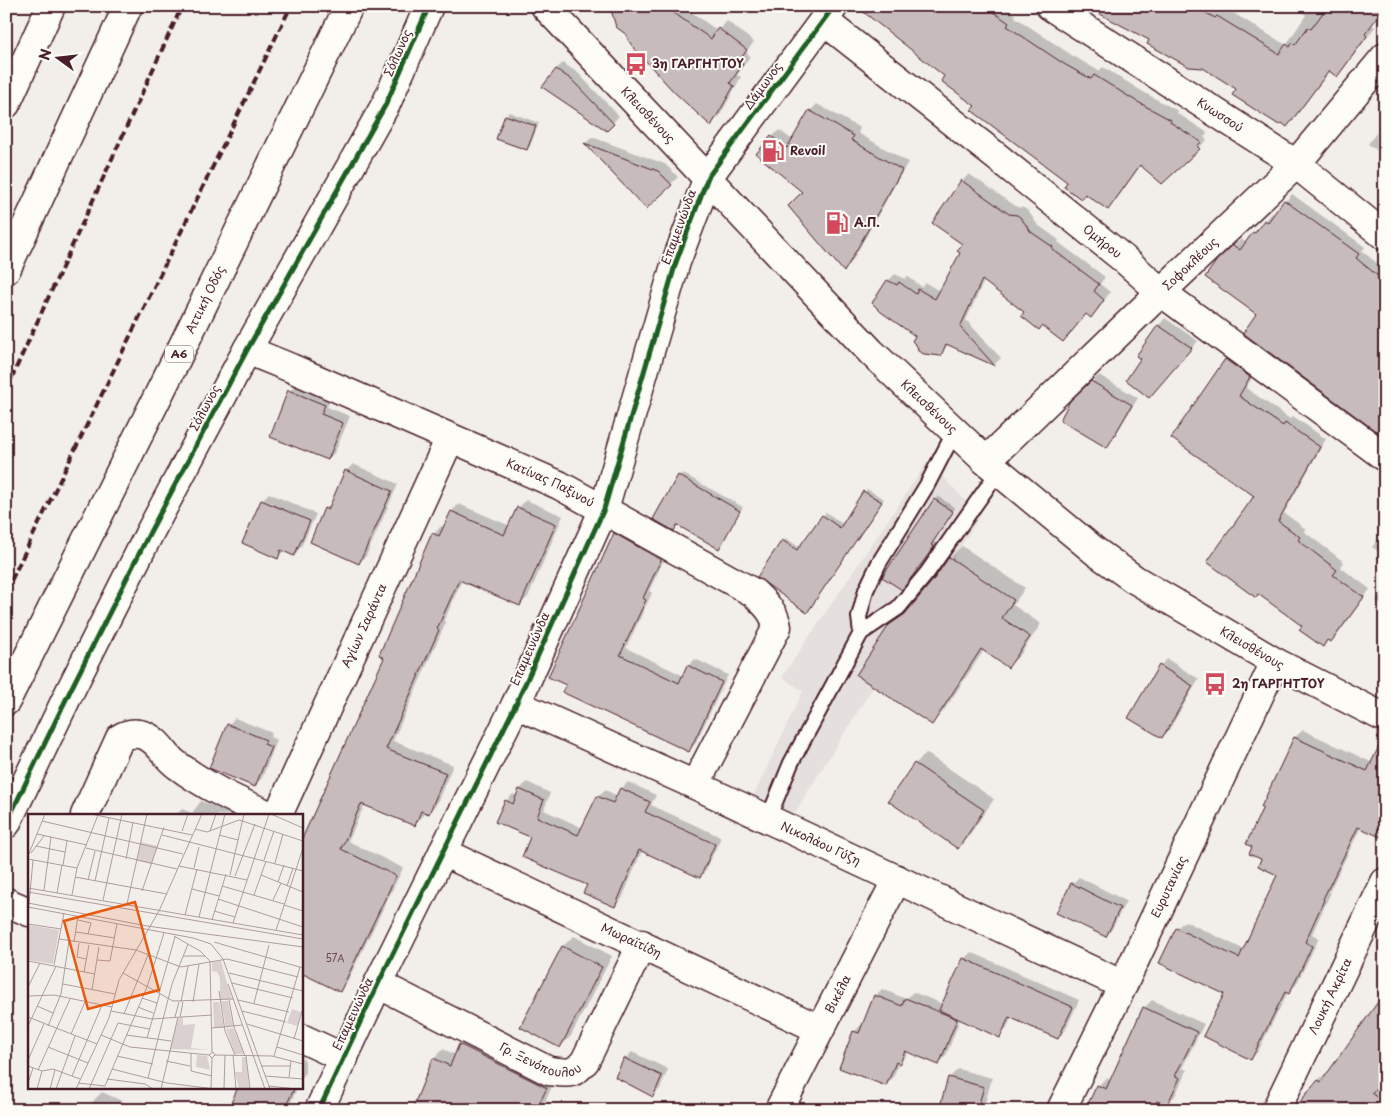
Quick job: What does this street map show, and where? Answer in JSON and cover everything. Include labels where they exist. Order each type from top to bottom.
[{"type":"main road","points":[[6,104],[51,6]]},
{"type":"main road","points":[[6,270],[128,6]]},
{"type":"main road","name":"Αττική Οδός","points":[[6,701],[175,362],[349,6]]},
{"type":"main road","name":"Σόλωνος","points":[[6,824],[70,689],[150,532],[247,350],[386,104],[429,6]]},
{"type":"main road","name":"Κνωσσού","points":[[1050,6],[1296,164],[1385,236]]},
{"type":"main road","name":"Κλεισθένους","points":[[550,8],[871,352],[992,467],[1096,552],[1169,600],[1275,662],[1385,718]]},
{"type":"main road","name":"Δάμωνος","points":[[708,178],[829,14]]},
{"type":"main road","name":"Ομήρου","points":[[829,14],[997,157],[1125,260],[1161,292],[1385,457]]},
{"type":"main road","name":"Σοφοκλέους","points":[[992,467],[1161,292],[1296,164],[1385,57]]},
{"type":"main road","name":"Επαμεινώνδα","points":[[319,1110],[378,984],[516,704],[604,509],[676,262],[708,178]]},
{"type":"main road","name":"Κατίνας Παξινού","points":[[247,350],[559,485],[754,594],[767,606],[776,618],[777,627],[695,785]]},
{"type":"main road","name":"Αγίων Σαράντα","points":[[278,814],[450,438]]},
{"type":"main road","name":"Ευρυτανίας","points":[[1061,1110],[1123,985],[1275,662]]},
{"type":"main road","name":"Νικολάου Γύζη","points":[[516,704],[695,785],[1123,985]]},
{"type":"main road","points":[[84,814],[120,738],[127,734],[136,734],[152,740],[160,746],[170,760],[189,774],[229,798],[267,814]]},
{"type":"main road","name":"Μωραϊτίδη","points":[[443,852],[819,1028]]},
{"type":"main road","name":"Βικέλα","points":[[779,1110],[819,1028],[897,879]]},
{"type":"main road","name":"Λουκή Ακρίτα","points":[[1276,1110],[1383,892]]},
{"type":"main road","points":[[6,902],[28,912]]},
{"type":"main road","name":"Γρ. Ξενόπουλου","points":[[378,984],[549,1071],[570,1074],[579,1069],[586,1060],[642,944]]},
{"type":"main road","points":[[302,1038],[344,1058]]},
{"type":"lane","points":[[861,633],[859,617],[866,590],[879,563],[927,485],[955,431]]},
{"type":"lane","points":[[768,819],[791,763],[861,633],[898,608],[927,573],[992,467]]},
{"type":"shaded area","points":[[928,461],[980,516],[790,820],[751,801],[803,691],[782,677]]},
{"type":"building","points":[[610,6],[664,6],[711,39],[718,28],[747,50],[739,61],[743,64],[730,83],[734,86],[711,126],[674,92],[633,47],[627,35],[616,27]]},
{"type":"building","points":[[856,6],[985,6],[1009,23],[1007,26],[1064,64],[1091,79],[1094,75],[1171,120],[1170,122],[1201,142],[1197,146],[1200,149],[1162,184],[1140,165],[1108,210],[1085,194],[1081,199],[1064,187],[1067,182],[971,110],[975,106],[941,81],[944,76]]},
{"type":"building","points":[[1085,6],[1194,6],[1215,18],[1217,16],[1279,54],[1286,44],[1290,47],[1292,43],[1295,45],[1308,27],[1311,29],[1328,6],[1385,7],[1365,34],[1367,36],[1337,77],[1329,71],[1287,127],[1282,123],[1279,125],[1232,95],[1236,89],[1203,68],[1189,67],[1147,44],[1149,40]]},
{"type":"building","points":[[556,69],[572,80],[614,124],[607,131],[542,87]]},
{"type":"building","points":[[809,110],[854,136],[851,140],[902,170],[844,272],[788,206],[802,192],[756,154],[771,136],[787,148]]},
{"type":"building","points":[[505,115],[536,126],[527,150],[496,139]]},
{"type":"building","points":[[584,143],[658,171],[672,185],[646,209]]},
{"type":"building","points":[[961,180],[1009,214],[1017,215],[1021,218],[1031,232],[1099,284],[1094,291],[1104,300],[1091,318],[1086,314],[1063,342],[1042,326],[1039,330],[1021,316],[1024,312],[982,280],[960,327],[995,366],[946,344],[941,356],[924,354],[918,351],[917,346],[912,341],[915,336],[881,312],[872,303],[887,280],[897,285],[899,282],[916,294],[918,289],[935,299],[960,253],[957,251],[962,244],[932,223]]},
{"type":"building","points":[[1284,200],[1359,254],[1356,258],[1385,282],[1385,420],[1377,432],[1243,333],[1256,314],[1205,277],[1217,260],[1233,245],[1240,250],[1264,220],[1268,222]]},
{"type":"building","points":[[1158,325],[1192,348],[1149,398],[1126,380],[1140,359],[1136,356]]},
{"type":"building","points":[[1225,359],[1250,377],[1239,396],[1283,426],[1285,423],[1320,447],[1278,521],[1300,537],[1298,540],[1337,570],[1333,575],[1364,597],[1331,642],[1327,640],[1323,647],[1299,630],[1302,626],[1258,594],[1256,598],[1207,562],[1254,496],[1171,438]]},
{"type":"building","points":[[1091,381],[1132,405],[1107,448],[1060,420],[1070,401]]},
{"type":"building","points":[[288,390],[325,405],[321,414],[343,423],[328,460],[270,437]]},
{"type":"building","points":[[345,470],[392,491],[359,564],[310,542],[324,508],[328,510]]},
{"type":"building","points":[[678,475],[740,511],[719,549],[677,525],[674,531],[653,519]]},
{"type":"building","points":[[863,491],[882,502],[807,613],[757,577],[782,540],[797,550],[822,515],[840,528]]},
{"type":"building","points":[[934,499],[953,512],[931,545],[934,547],[902,590],[882,577]]},
{"type":"building","points":[[261,500],[310,521],[294,556],[281,550],[278,559],[242,543]]},
{"type":"building","points":[[517,507],[556,524],[520,606],[459,580],[386,749],[446,773],[429,814],[421,811],[415,826],[361,804],[341,849],[396,876],[340,992],[302,973],[302,839],[384,658],[379,655],[432,533],[439,536],[451,511],[504,535]]},
{"type":"building","points":[[614,533],[661,560],[643,598],[646,600],[620,655],[679,683],[687,665],[722,682],[689,752],[562,692],[566,685],[548,677]]},
{"type":"building","points":[[949,557],[1014,600],[1002,618],[1030,637],[1008,668],[981,649],[932,725],[856,675],[889,625],[905,614],[934,579]]},
{"type":"building","points":[[1159,665],[1193,686],[1162,738],[1128,718]]},
{"type":"building","points":[[227,724],[266,740],[264,744],[271,747],[255,787],[209,768]]},
{"type":"building","points":[[1385,734],[1385,839],[1358,827],[1323,899],[1305,942],[1312,946],[1289,994],[1285,992],[1251,1060],[1203,1036],[1224,994],[1159,963],[1176,928],[1239,958],[1277,875],[1258,866],[1261,859],[1249,854],[1252,847],[1246,844],[1294,737],[1367,771]]},
{"type":"building","points":[[914,763],[984,810],[958,849],[888,801]]},
{"type":"building","points":[[620,788],[650,802],[645,812],[715,844],[700,878],[639,850],[615,907],[583,893],[587,885],[522,857],[530,837],[495,822],[505,800],[513,804],[519,789],[544,800],[537,817],[578,835],[597,796],[613,803]]},
{"type":"building","points":[[1071,883],[1120,908],[1106,937],[1056,913]]},
{"type":"building","points":[[562,946],[602,967],[560,1048],[520,1027]]},
{"type":"building","points":[[963,958],[1073,1007],[1058,1039],[1009,1017],[1000,1038],[939,1010]]},
{"type":"building","points":[[1385,992],[1385,1083],[1371,1093],[1385,1103],[1385,1110],[1293,1110],[1318,1080],[1321,1082]]},
{"type":"building","points":[[874,995],[902,1006],[905,998],[957,1019],[939,1065],[905,1051],[900,1064],[896,1062],[886,1086],[839,1068],[853,1031],[859,1033]]},
{"type":"building","points":[[1143,1007],[1197,1032],[1175,1076],[1180,1078],[1167,1105],[1157,1101],[1153,1110],[1085,1110],[1097,1085],[1106,1089]]},
{"type":"building","points":[[459,1044],[547,1088],[536,1110],[412,1110],[433,1058],[450,1066]]},
{"type":"building","points":[[624,1058],[662,1076],[653,1097],[615,1077]]},
{"type":"building","points":[[948,1077],[984,1087],[977,1110],[939,1110]]},
{"type":"building","points":[[238,1088],[295,1088],[284,1110],[228,1110]]},
{"type":"railway","points":[[6,390],[182,6]]},
{"type":"railway","points":[[6,591],[291,6]]},
{"type":"cycle path","points":[[6,824],[150,532],[247,350],[386,104],[429,6]]},
{"type":"cycle path","points":[[319,1110],[378,984],[516,704],[604,509],[676,262],[708,177],[834,6]]},
{"type":"place","name":"3η ΓΑΡΓΗΤΤΟΥ","points":[[636,64]]},
{"type":"place","name":"Revoil","points":[[773,151]]},
{"type":"place","name":"Α.Π.","points":[[837,223]]},
{"type":"place","name":"2η ΓΑΡΓΗΤΤΟΥ","points":[[1215,684]]}]
